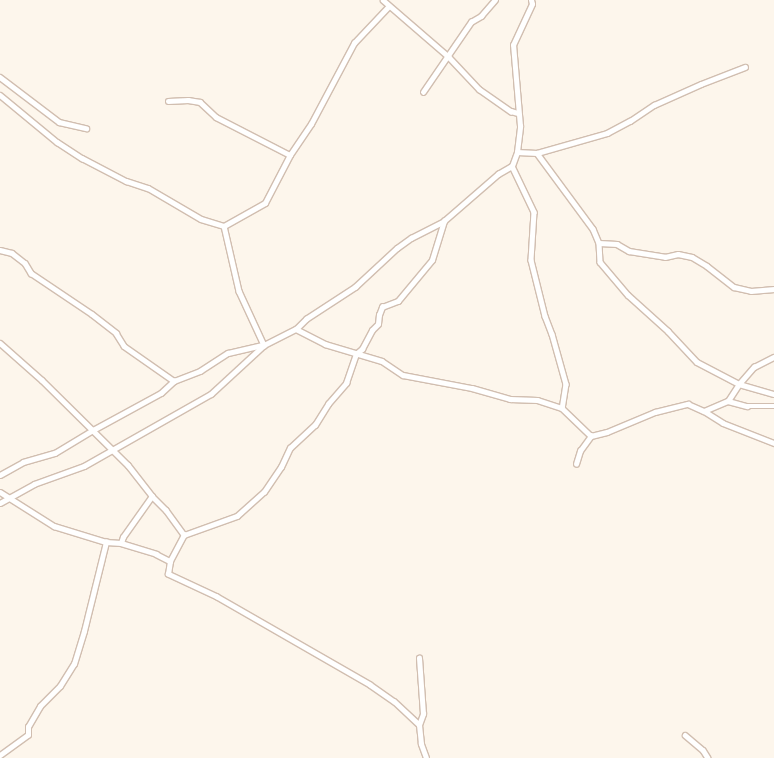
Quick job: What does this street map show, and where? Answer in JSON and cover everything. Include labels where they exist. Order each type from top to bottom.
[{"type":"street","points":[[383,0],[388,7],[449,57],[479,89],[511,111],[518,113]]},
{"type":"street","points":[[423,92],[449,57],[471,22],[481,16],[495,0]]},
{"type":"street","points":[[0,475],[23,462],[55,453],[93,430],[148,402],[162,393],[174,381],[200,371],[228,353],[264,345],[296,329],[306,319],[355,287],[402,245],[444,222],[498,174],[512,166],[518,152],[520,126],[513,45],[532,4],[531,0]]},
{"type":"street","points":[[0,95],[57,142],[82,158],[126,181],[148,188],[201,219],[224,226],[265,203],[290,155],[311,124],[354,43],[388,7]]},
{"type":"street","points":[[518,152],[537,153],[607,133],[630,121],[654,105],[701,84],[745,67]]},
{"type":"street","points":[[0,77],[59,122],[86,128]]},
{"type":"street","points":[[168,101],[188,100],[200,102],[216,117],[290,155]]},
{"type":"street","points":[[537,153],[575,202],[593,229],[599,243],[600,262],[628,295],[668,331],[697,362],[739,384],[774,394]]},
{"type":"street","points":[[512,166],[534,212],[531,260],[544,316],[552,334],[566,384],[562,408]]},
{"type":"street","points":[[419,726],[394,702],[370,685],[217,597],[168,574],[170,561],[184,535],[237,516],[264,492],[281,467],[290,448],[315,425],[328,404],[346,383],[356,354],[362,349],[372,330],[378,324],[382,307],[398,301],[432,260],[444,222]]},
{"type":"street","points":[[224,226],[239,291],[264,345]]},
{"type":"street","points":[[599,243],[617,244],[628,251],[666,257],[678,254],[692,257],[707,266],[734,287],[751,291],[774,289]]},
{"type":"street","points":[[0,250],[12,253],[25,263],[31,273],[92,314],[116,333],[124,346],[174,381]]},
{"type":"street","points":[[296,329],[325,344],[382,361],[403,375],[472,388],[510,399],[537,400],[562,408],[591,436]]},
{"type":"street","points":[[0,343],[128,465],[152,496],[166,510],[184,535]]},
{"type":"street","points":[[0,503],[34,484],[84,466],[211,394],[264,345]]},
{"type":"street","points":[[728,401],[739,384],[754,367],[774,357]]},
{"type":"street","points":[[704,410],[728,401],[747,406],[774,406]]},
{"type":"street","points":[[576,464],[580,451],[591,436],[607,432],[655,412],[688,404],[704,410],[724,423],[774,443]]},
{"type":"street","points":[[0,492],[54,526],[106,542],[121,543],[156,554],[170,561]]},
{"type":"street","points":[[121,543],[123,537],[152,496]]},
{"type":"street","points":[[0,755],[28,735],[28,727],[40,706],[60,686],[74,664],[84,631],[106,542]]},
{"type":"street","points":[[419,658],[423,714],[419,726],[421,744],[426,758]]},
{"type":"street","points":[[685,735],[703,750],[708,758]]}]
